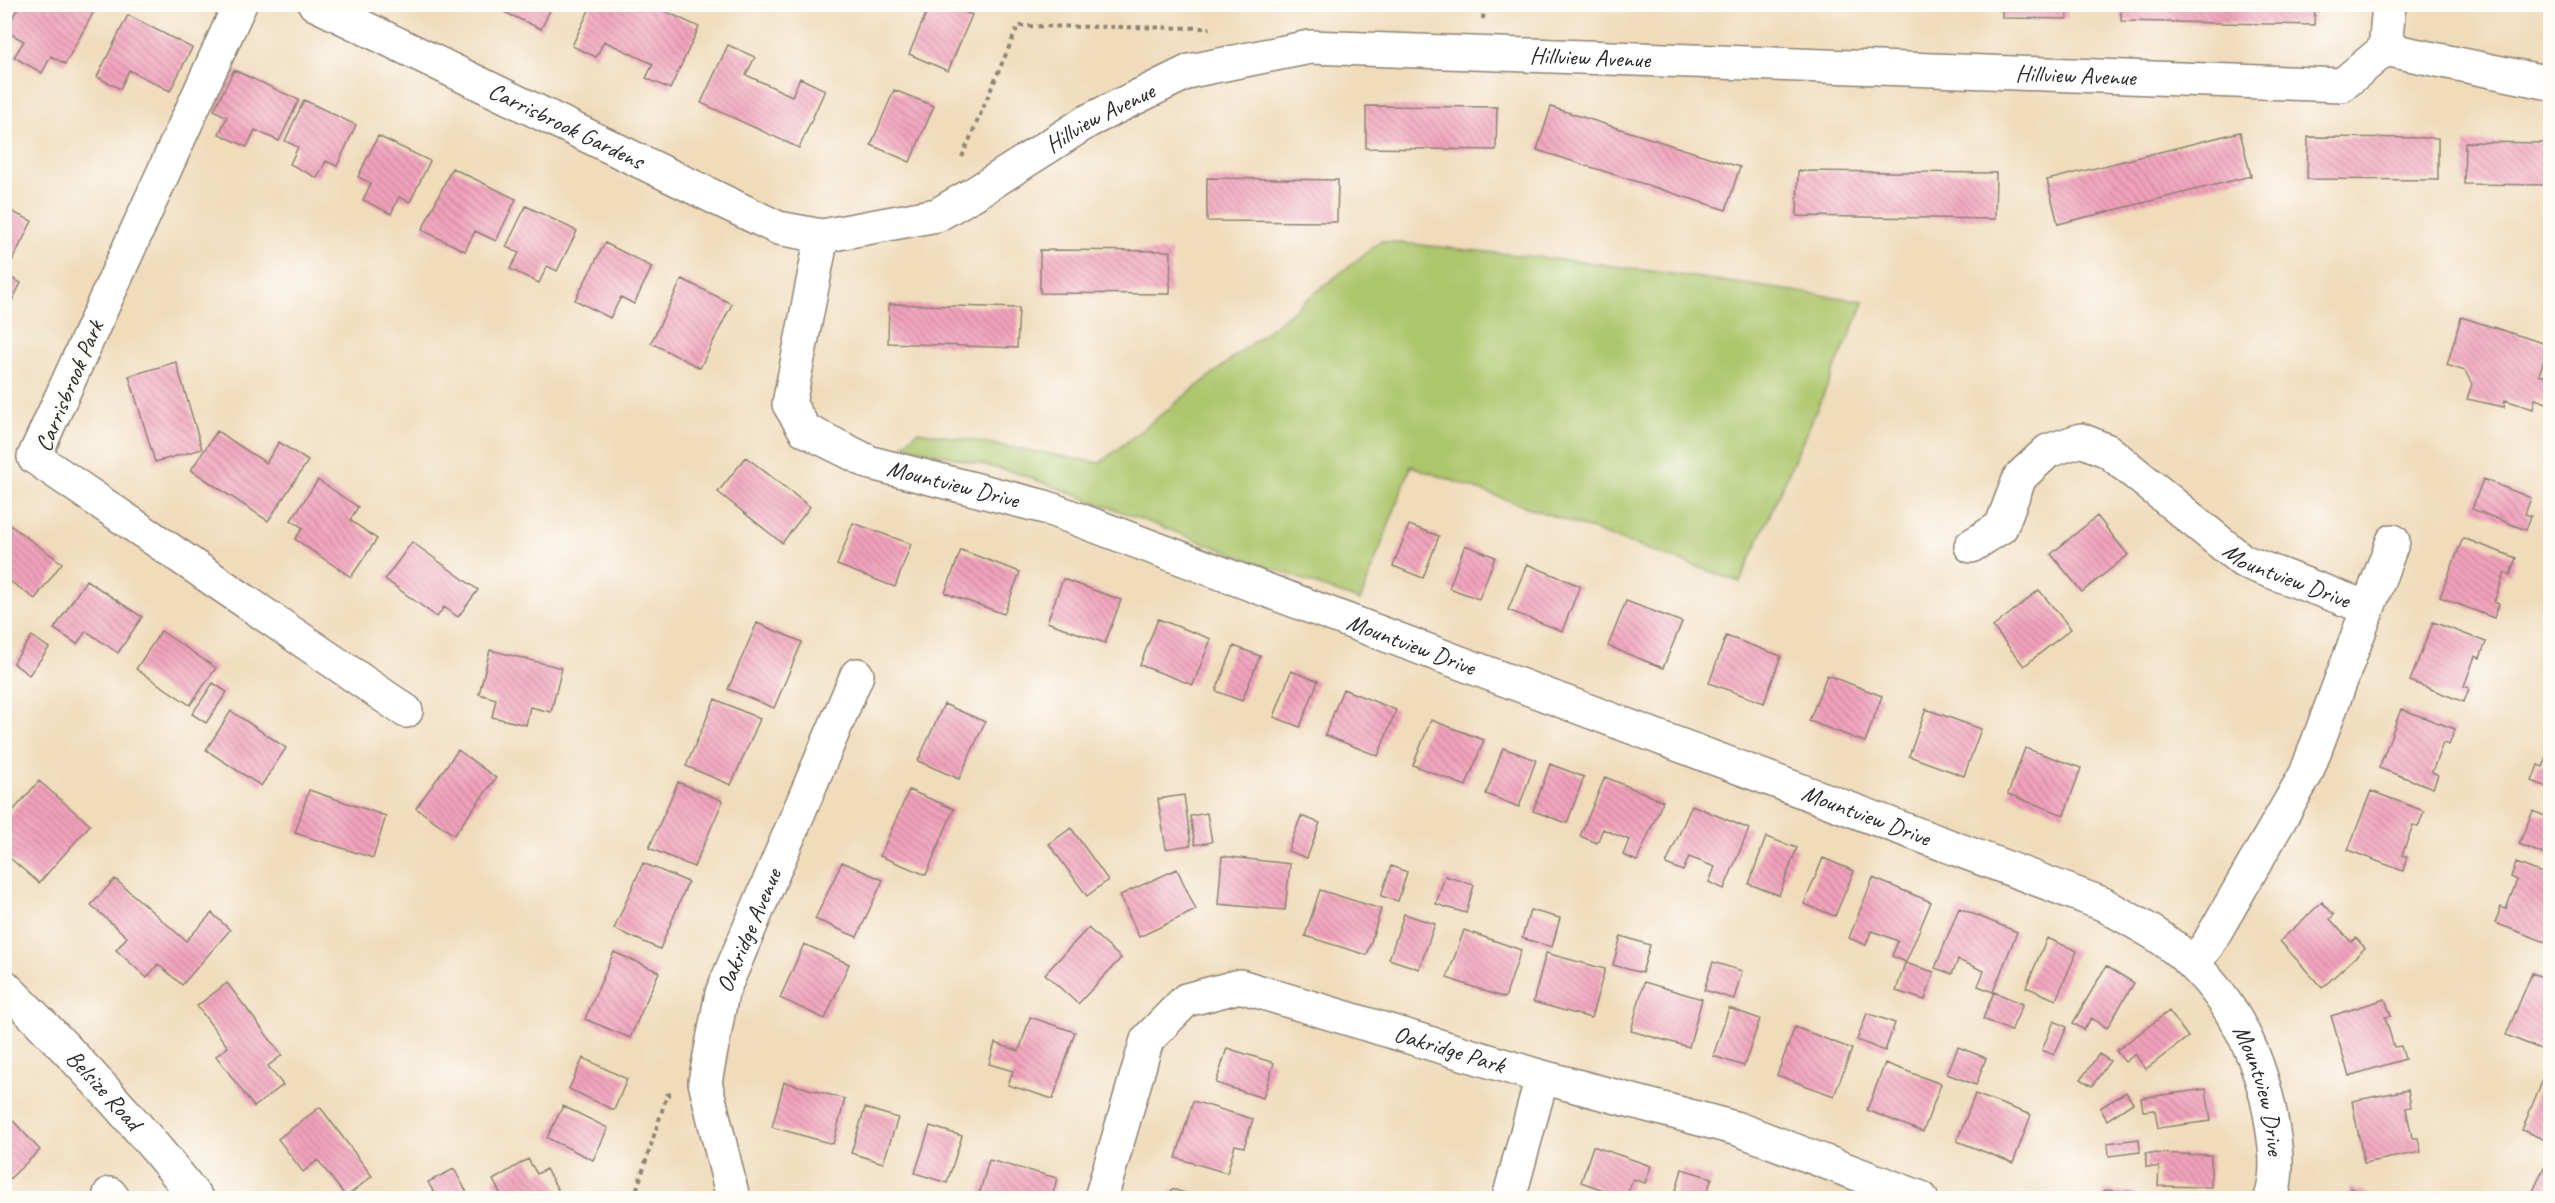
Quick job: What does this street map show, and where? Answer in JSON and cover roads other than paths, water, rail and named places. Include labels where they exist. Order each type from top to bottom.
[{"type":"street","name":"Carrisbrook Park","points":[[240,4],[34,457],[406,711]]},
{"type":"street","name":"Carrisbrook Gardens","points":[[315,4],[778,228],[822,236]]},
{"type":"street","points":[[2389,4],[2385,48],[2550,83]]},
{"type":"street","name":"Hillview Avenue","points":[[822,236],[937,214],[980,190],[1088,121],[1190,71],[1310,47],[2342,85],[2385,48]]},
{"type":"street","name":"Mountview Drive","points":[[822,236],[789,404],[804,430],[871,463],[1045,507],[2103,904],[2158,936],[2192,963],[2235,1016],[2262,1074],[2274,1133],[2276,1182],[2271,1198]]},
{"type":"street","name":"Mountview Drive","points":[[1971,546],[2001,527],[2020,477],[2048,451],[2081,440],[2108,451],[2242,561],[2368,608]]},
{"type":"street","name":"Mountview Drive","points":[[2192,963],[2207,946],[2306,774],[2393,541]]},
{"type":"street","name":"Oakridge Avenue","points":[[733,1198],[705,1082],[722,993],[857,675]]},
{"type":"street","name":"Belsize Road","points":[[4,986],[61,1042],[163,1155],[196,1198]]},
{"type":"street","name":"Oakridge Park","points":[[1101,1198],[1147,1040],[1186,1000],[1240,986],[1542,1077],[1738,1129],[1870,1190],[1921,1198]]},
{"type":"street","points":[[1509,1198],[1542,1077]]}]
